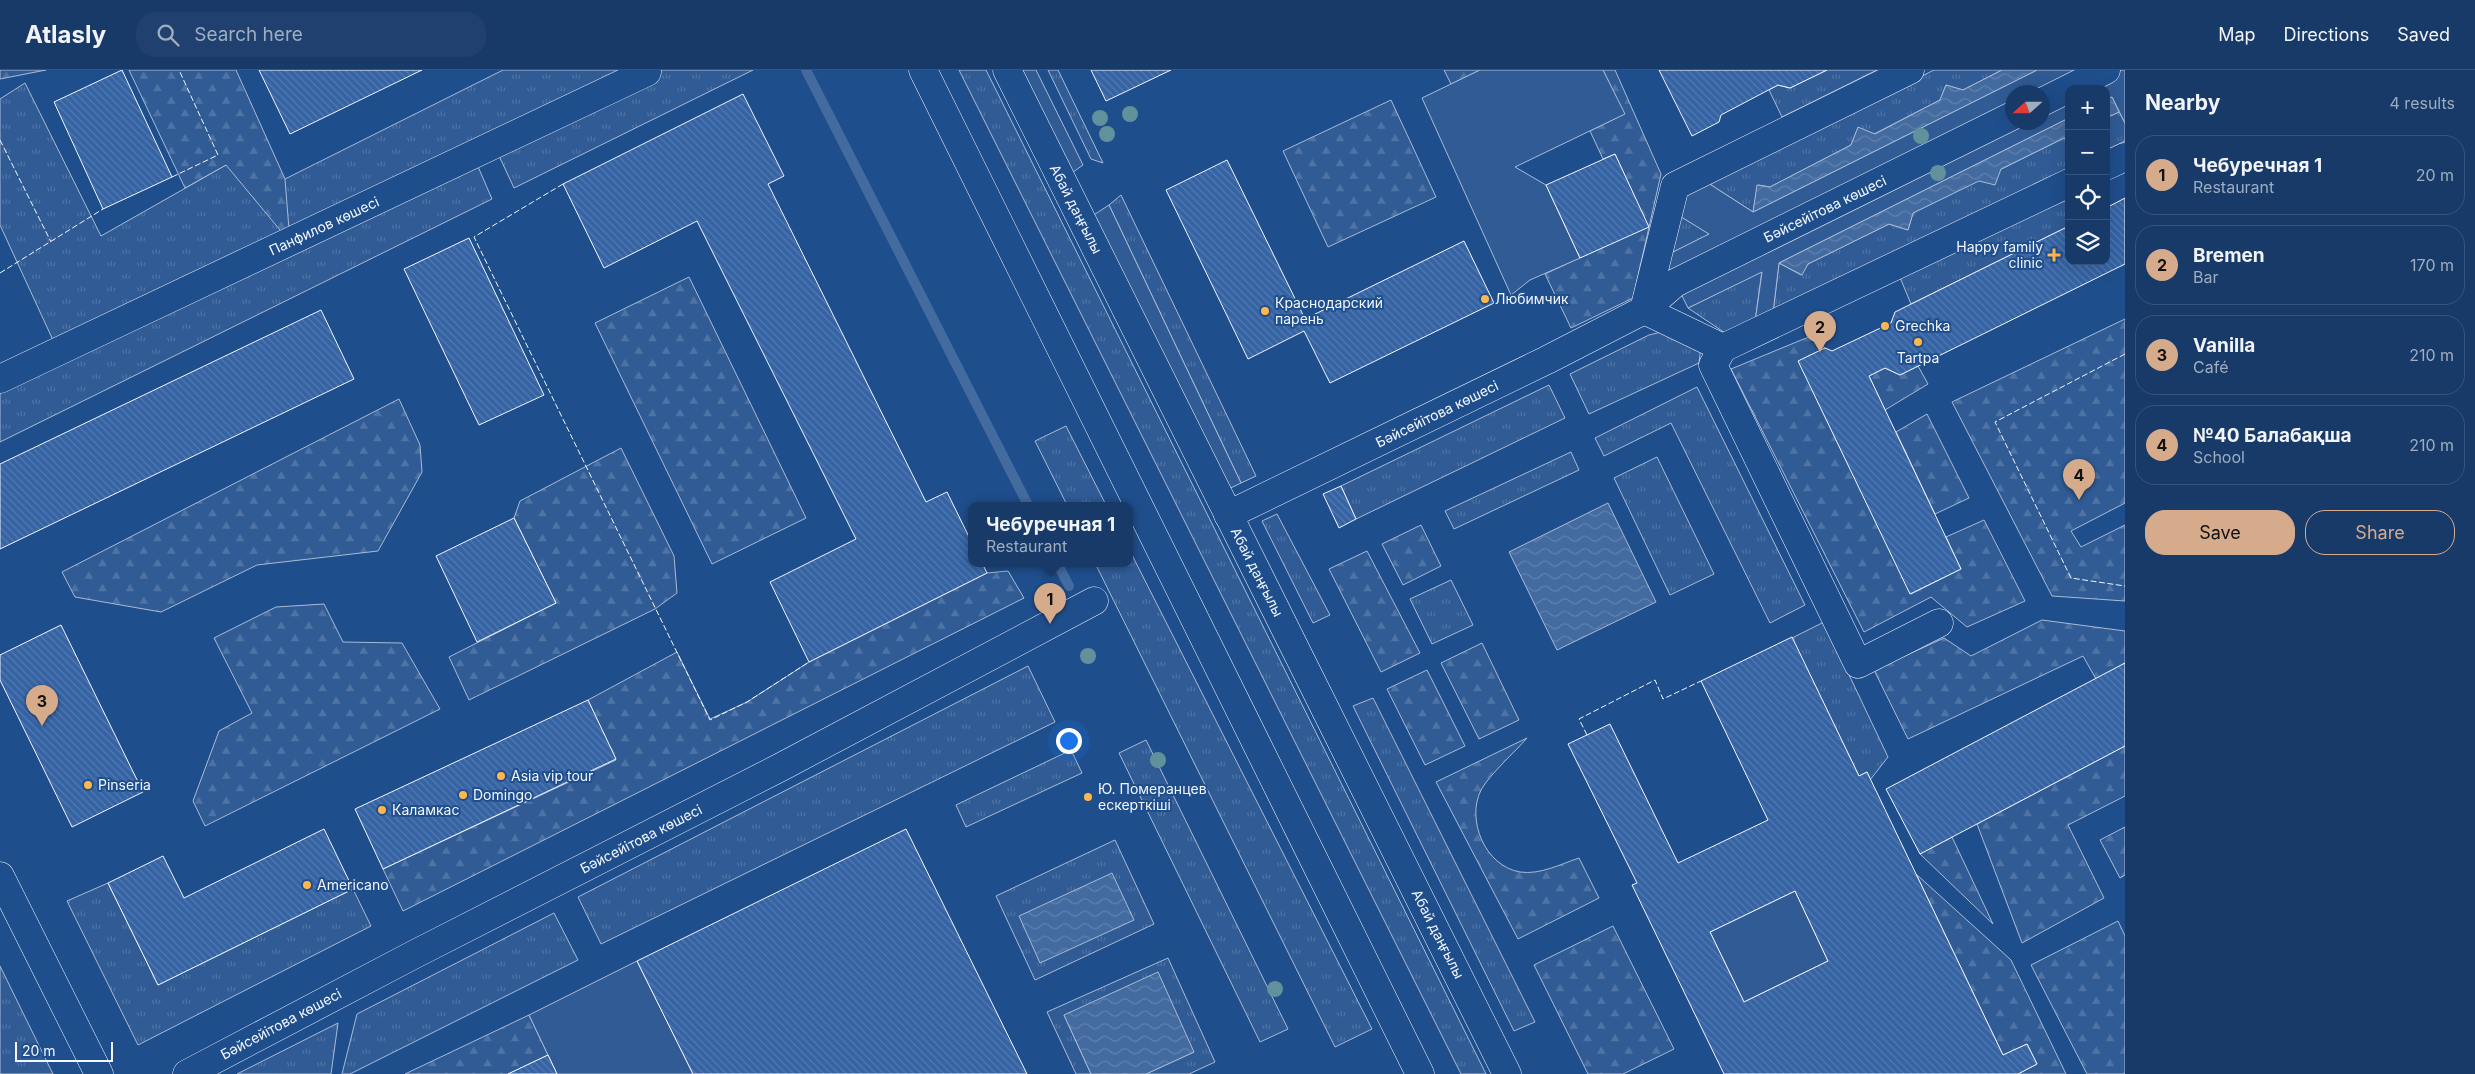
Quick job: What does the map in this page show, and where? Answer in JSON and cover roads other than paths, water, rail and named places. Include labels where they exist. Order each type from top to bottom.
[{"type":"street","points":[[923,70],[1420,1074]]},
{"type":"street","name":"Абай даңғылы","points":[[1006,70],[1507,1074]]},
{"type":"street","points":[[1723,348],[1644,310],[1674,186],[1910,70]]},
{"type":"street","points":[[2050,98],[2106,70]]},
{"type":"street","name":"Панфилов көшесі","points":[[0,379],[647,72]]},
{"type":"street","name":"Бәйсейітова көшесі","points":[[1228,515],[1504,381],[1644,310],[1675,283],[2005,119]]},
{"type":"street","points":[[2110,164],[2125,157]]},
{"type":"street","points":[[1939,623],[1858,664],[1713,365],[1723,348],[2065,185]]},
{"type":"street","name":"Бәйсейітова көшесі","points":[[187,1074],[414,954],[781,768],[1094,601]]},
{"type":"street","points":[[0,876],[99,1074]]},
{"type":"water","points":[[2002,70],[2037,70],[1753,212],[1757,185],[1770,187],[1851,145],[1858,127],[1875,134],[1940,100],[1946,85],[1963,90]]},
{"type":"water","points":[[2112,97],[2119,112],[2110,116],[2110,98]]},
{"type":"water","points":[[2065,120],[2065,138],[2001,169],[1995,185],[1979,181],[1913,213],[1908,230],[1889,224],[1808,264],[1802,275],[1779,263],[2045,130],[2050,130],[2050,128]]},
{"type":"water","points":[[1608,503],[1656,602],[1557,650],[1509,552]]},
{"type":"water","points":[[1112,873],[1134,920],[1040,963],[1019,916]]},
{"type":"water","points":[[1158,972],[1194,1052],[1146,1074],[1091,1074],[1064,1015]]},
{"type":"waterway","points":[[806,70],[1026,502]]},
{"type":"waterway","points":[[1059,567],[1069,586]]},
{"type":"place","name":"Happy family clinic","points":[[2054,255]]},
{"type":"place","name":"Любимчик","points":[[1485,299]]},
{"type":"place","name":"Краснодарский парень","points":[[1265,311]]},
{"type":"place","name":"Grechka","points":[[1885,326]]},
{"type":"place","name":"Tartpa","points":[[1918,342]]},
{"type":"place","name":"Bremen","points":[[1820,352]]},
{"type":"place","name":"№40 Балабақша","points":[[2079,500]]},
{"type":"place","name":"Чебуречная 1","points":[[1050,624]]},
{"type":"place","name":"Vanilla","points":[[42,726]]},
{"type":"place","name":"Asia vip tour","points":[[501,776]]},
{"type":"place","name":"Pinseria","points":[[88,785]]},
{"type":"place","name":"Domingo","points":[[463,795]]},
{"type":"place","name":"Ю. Померанцев ескерткіші","points":[[1088,797]]},
{"type":"place","name":"Каламкас","points":[[382,810]]},
{"type":"place","name":"Americano","points":[[307,885]]}]
